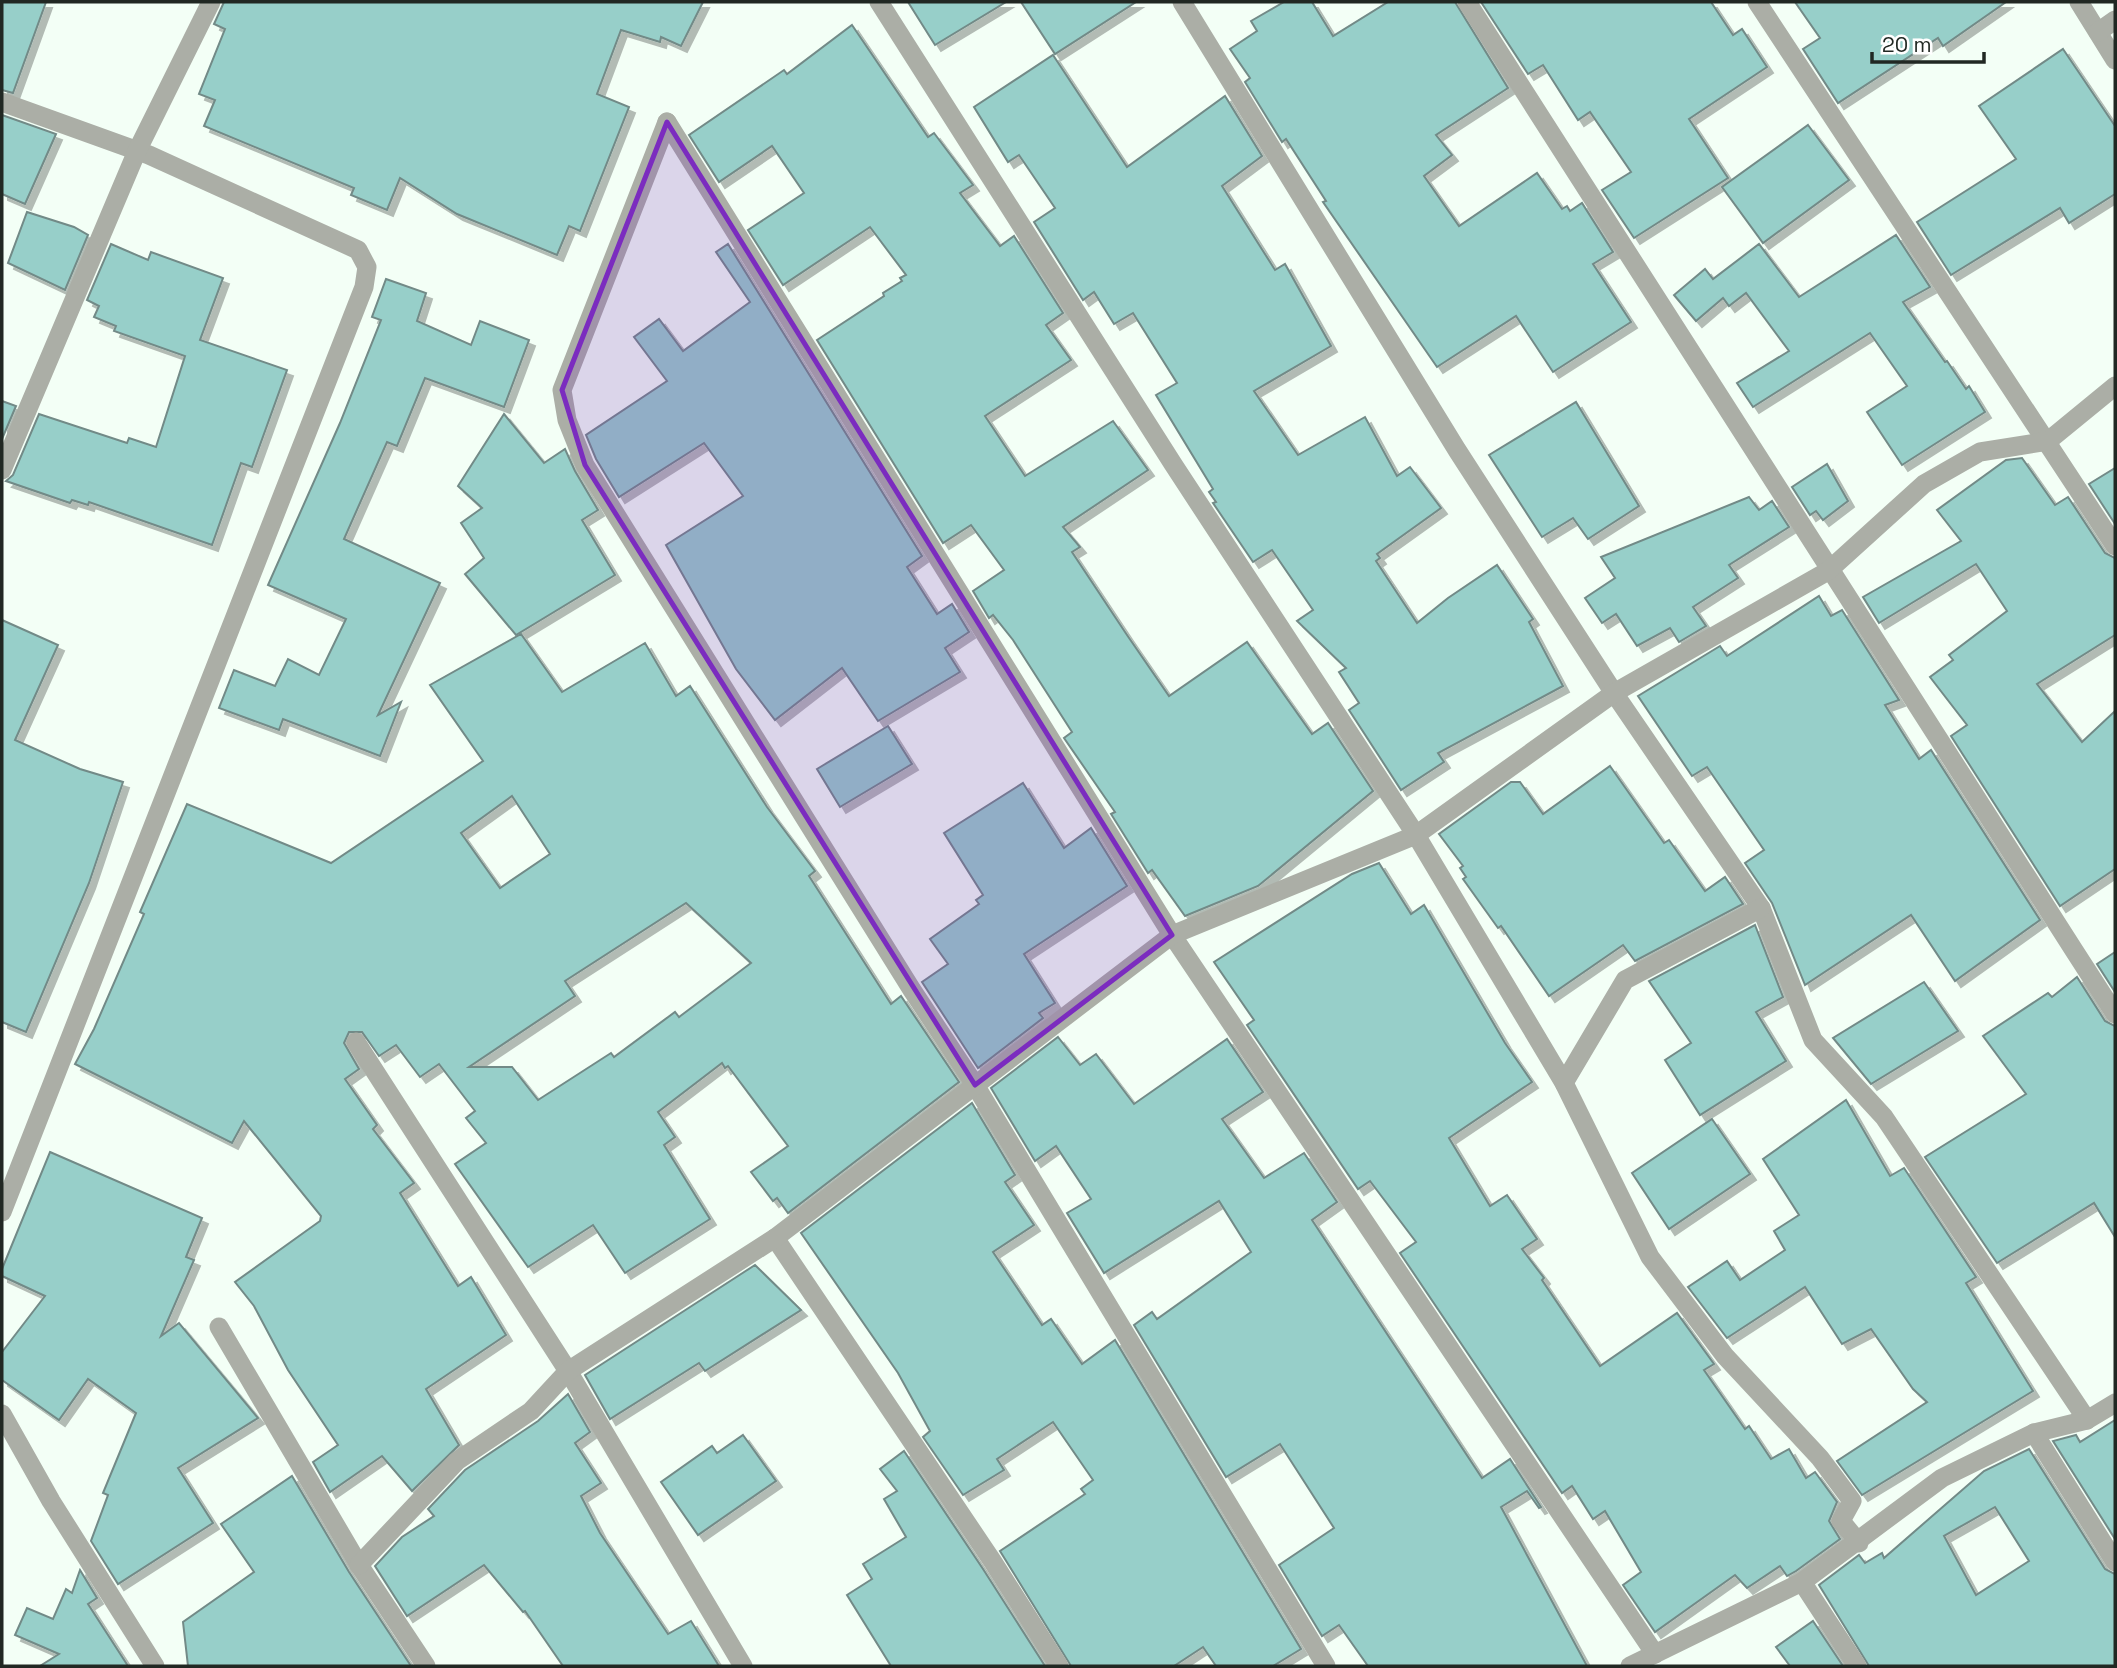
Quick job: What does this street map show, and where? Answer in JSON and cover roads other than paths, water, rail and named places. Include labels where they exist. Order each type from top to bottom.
[{"type":"street","points":[[2,470],[137,151],[211,2]]},
{"type":"street","points":[[879,2],[1173,464],[1416,835],[1564,1083],[1650,1257],[1725,1356],[1820,1458],[1852,1501],[1841,1521],[1859,1543]]},
{"type":"street","points":[[1182,2],[1450,438],[1614,693],[1761,908],[1813,1040],[1884,1117],[2087,1420]]},
{"type":"street","points":[[1467,2],[1664,307],[1828,571],[2115,1014]]},
{"type":"street","points":[[1757,2],[2115,546]]},
{"type":"street","points":[[2079,2],[2115,60]]},
{"type":"street","points":[[2098,32],[2115,20]]},
{"type":"street","points":[[2,102],[137,151],[358,250],[367,267],[365,287],[2,1212]]},
{"type":"street","points":[[1326,1666],[975,1085],[912,990],[585,465],[567,420],[562,390],[667,122],[1172,935],[1655,1654]]},
{"type":"street","points":[[359,1565],[457,1461],[531,1411],[568,1371],[775,1238],[1172,935],[1416,835],[1614,693],[1828,571],[1924,484],[1980,452],[2048,441],[2115,386]]},
{"type":"street","points":[[1564,1083],[1625,980],[1761,908]]},
{"type":"street","points":[[356,1042],[568,1371],[743,1666]]},
{"type":"street","points":[[775,1238],[993,1562],[1059,1666]]},
{"type":"street","points":[[219,1328],[359,1565],[426,1666]]},
{"type":"street","points":[[1630,1666],[1802,1582],[1859,1543],[1942,1478],[2034,1433],[2087,1420],[2115,1403]]},
{"type":"street","points":[[2,1414],[51,1501],[155,1666]]},
{"type":"street","points":[[2034,1433],[2115,1562]]},
{"type":"street","points":[[1802,1582],[1857,1666]]}]
